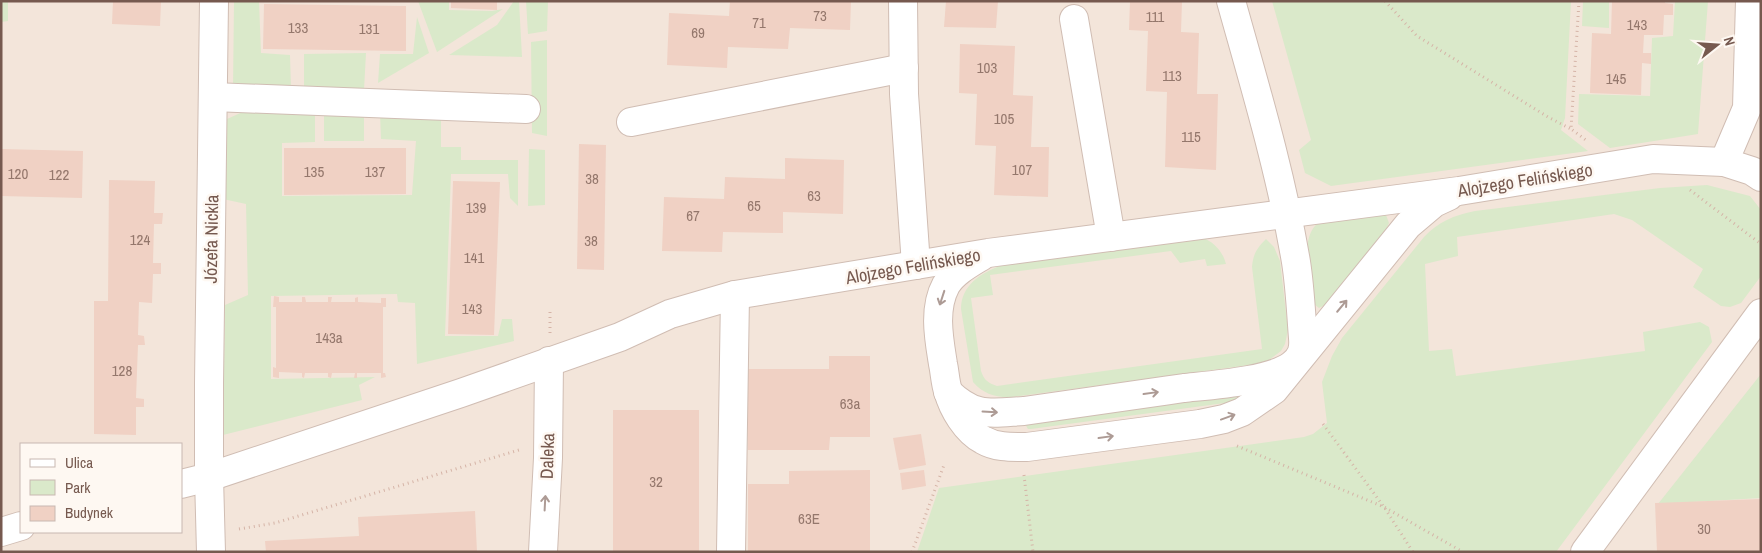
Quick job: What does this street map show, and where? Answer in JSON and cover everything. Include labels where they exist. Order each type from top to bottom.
[{"type":"street","name":"Józefa Nickla","points":[[211,542],[209,477],[214,1]]},
{"type":"street","points":[[903,1],[904,94],[916,265]]},
{"type":"street","points":[[948,391],[962,405],[978,412],[1024,411],[1243,380],[1280,371],[1291,366],[1300,357],[1304,347],[1296,264],[1287,214],[1274,156],[1232,1]]},
{"type":"street","points":[[1724,162],[1747,108],[1750,1]]},
{"type":"street","points":[[1074,19],[1111,237]]},
{"type":"street","points":[[631,122],[904,68]]},
{"type":"street","points":[[213,97],[526,109]]},
{"type":"street","name":"Alojzego Felińskiego","points":[[549,361],[620,337],[670,314],[735,295],[988,253],[1459,191],[1653,159],[1724,162],[1752,171],[1761,177]]},
{"type":"street","points":[[988,253],[964,267],[946,285],[939,308],[938,333],[948,391],[956,410],[968,428],[982,440],[1002,447],[1027,448],[1187,426],[1224,419],[1242,412],[1274,390],[1408,225],[1434,203],[1459,191]]},
{"type":"street","points":[[732,552],[735,295]]},
{"type":"street","points":[[1585,552],[1761,313]]},
{"type":"street","points":[[182,484],[209,477],[461,393],[549,361]]},
{"type":"street","name":"Daleka","points":[[542,552],[548,441],[549,361]]},
{"type":"street","points":[[1,532],[20,526]]},
{"type":"path","points":[[1385,1],[1417,36],[1548,117],[1571,128],[1590,144]]},
{"type":"path","points":[[1571,128],[1579,1]]},
{"type":"path","points":[[1688,188],[1761,244]]},
{"type":"path","points":[[1323,424],[1384,507],[1413,552]]},
{"type":"path","points":[[211,542],[548,441]]},
{"type":"path","points":[[1237,445],[1384,507],[1463,552]]},
{"type":"path","points":[[912,552],[944,465]]},
{"type":"path","points":[[1024,470],[1034,552]]},
{"type":"shaded area","points":[[1,1],[1761,1],[1761,552],[1,552]]},
{"type":"green space","points":[[1,1],[8,1],[8,21],[1,22]]},
{"type":"green space","points":[[234,1],[259,1],[261,53],[290,55],[291,88],[233,89]]},
{"type":"green space","points":[[418,1],[449,1],[449,10],[492,11],[503,9],[437,52]]},
{"type":"green space","points":[[514,1],[519,1],[522,57],[449,55],[497,25]]},
{"type":"green space","points":[[526,1],[548,1],[547,31],[528,34]]},
{"type":"green space","points":[[1272,1],[1571,1],[1565,118],[1561,130],[1588,151],[1331,186],[1305,173],[1299,150],[1311,140]]},
{"type":"green space","points":[[1583,1],[1609,1],[1609,28],[1582,26]]},
{"type":"green space","points":[[1675,1],[1708,1],[1698,134],[1610,148],[1578,124],[1579,94],[1650,96],[1652,38],[1673,36]]},
{"type":"green space","points":[[417,17],[429,53],[378,83],[380,54],[413,54]]},
{"type":"green space","points":[[547,40],[547,136],[532,133],[531,42]]},
{"type":"green space","points":[[366,53],[364,90],[304,90],[304,54]]},
{"type":"green space","points":[[245,111],[315,112],[315,142],[282,143],[282,196],[412,195],[416,141],[381,139],[380,113],[441,117],[441,147],[461,147],[461,160],[518,160],[518,206],[510,198],[508,174],[451,174],[445,336],[498,336],[502,319],[512,319],[514,341],[417,364],[415,303],[398,302],[397,294],[271,296],[271,379],[375,377],[359,385],[362,400],[223,435],[225,305],[248,295],[246,204],[223,199],[227,119]]},
{"type":"green space","points":[[324,115],[364,115],[364,141],[324,141]]},
{"type":"green space","points":[[529,149],[545,150],[545,205],[528,206]]},
{"type":"green space","points":[[1707,185],[1750,196],[1761,210],[1761,276],[1741,303],[1730,307],[1721,306],[1693,287],[1703,269],[1632,220],[1614,214],[1457,237],[1458,256],[1425,264],[1429,351],[1452,349],[1456,376],[1645,351],[1643,332],[1700,322],[1709,327],[1712,342],[1556,552],[917,552],[939,488],[1304,437],[1313,434],[1327,423],[1322,382],[1332,356],[1342,338],[1424,237],[1435,227],[1447,220],[1475,211],[1660,188]]},
{"type":"green space","points":[[1386,215],[1389,223],[1384,234],[1325,305],[1319,308],[1314,304],[1307,261],[1307,250],[1312,230],[1318,223]]},
{"type":"green space","points":[[1203,238],[1218,248],[1226,264],[1207,266],[1205,259],[1180,263],[1171,251],[990,275],[993,295],[971,298],[981,371],[985,379],[997,386],[1262,349],[1252,267],[1256,252],[1266,239],[1274,247],[1280,261],[1288,330],[1285,344],[1281,351],[1269,360],[1257,364],[1012,397],[1001,397],[991,394],[981,390],[973,382],[961,309],[964,293],[980,276],[1002,265]]},
{"type":"green space","points":[[1761,374],[1761,498],[1658,504]]},
{"type":"green space","points":[[1239,392],[1244,395],[1240,401],[1031,429],[1028,429],[1025,424]]},
{"type":"building","points":[[113,1],[161,1],[160,26],[112,24]]},
{"type":"building","points":[[451,1],[497,1],[497,10],[451,8]]},
{"type":"building","points":[[730,1],[851,1],[850,30],[790,28],[788,49],[728,47],[727,68],[667,65],[669,13],[729,16]]},
{"type":"building","points":[[946,1],[998,1],[996,28],[944,27]]},
{"type":"building","points":[[1130,1],[1182,1],[1181,32],[1199,33],[1197,94],[1218,94],[1216,170],[1165,167],[1167,92],[1146,91],[1148,31],[1129,30]]},
{"type":"building","points":[[1612,1],[1665,1],[1665,3],[1673,4],[1673,15],[1664,15],[1663,35],[1644,35],[1643,53],[1651,53],[1651,64],[1642,63],[1641,95],[1590,93],[1592,33],[1611,34]]},
{"type":"building","points":[[264,4],[406,6],[406,51],[263,49]]},
{"type":"building","points":[[960,44],[1015,46],[1013,95],[1033,96],[1031,147],[1049,147],[1048,197],[994,195],[996,146],[975,145],[977,94],[959,93]]},
{"type":"building","points":[[579,144],[606,145],[604,270],[577,269]]},
{"type":"building","points":[[284,148],[406,148],[406,194],[284,195]]},
{"type":"building","points":[[1,149],[83,151],[82,198],[1,196]]},
{"type":"building","points":[[785,158],[844,160],[843,214],[783,212],[783,233],[723,232],[722,252],[662,251],[664,197],[724,199],[725,177],[785,179]]},
{"type":"building","points":[[109,180],[155,181],[154,213],[163,213],[162,224],[154,224],[153,263],[161,263],[161,274],[153,274],[152,303],[139,302],[138,335],[144,336],[145,345],[138,345],[136,398],[144,399],[144,407],[136,407],[136,435],[94,434],[94,301],[108,301]]},
{"type":"building","points":[[453,181],[500,182],[494,335],[448,334]]},
{"type":"building","points":[[274,296],[279,297],[279,302],[302,302],[302,297],[305,297],[306,302],[328,302],[328,297],[332,297],[331,302],[355,302],[355,298],[358,297],[358,302],[381,303],[381,298],[386,298],[386,307],[383,307],[383,373],[385,373],[386,377],[381,378],[381,373],[357,373],[357,378],[354,378],[355,373],[332,373],[331,378],[328,377],[328,373],[305,373],[304,378],[302,373],[279,372],[279,378],[273,377],[273,367],[276,368],[276,307],[273,307]]},
{"type":"building","points":[[829,356],[870,356],[870,437],[830,437],[829,450],[748,450],[748,369],[829,369]]},
{"type":"building","points":[[613,410],[699,410],[699,552],[613,552]]},
{"type":"building","points":[[921,434],[926,465],[899,470],[893,438]]},
{"type":"building","points":[[870,470],[870,552],[748,552],[748,484],[789,484],[789,471]]},
{"type":"building","points":[[924,470],[926,486],[902,490],[900,473]]},
{"type":"building","points":[[1761,499],[1761,552],[1657,552],[1655,503]]},
{"type":"building","points":[[475,511],[477,552],[266,552],[265,541],[359,536],[358,517]]}]
